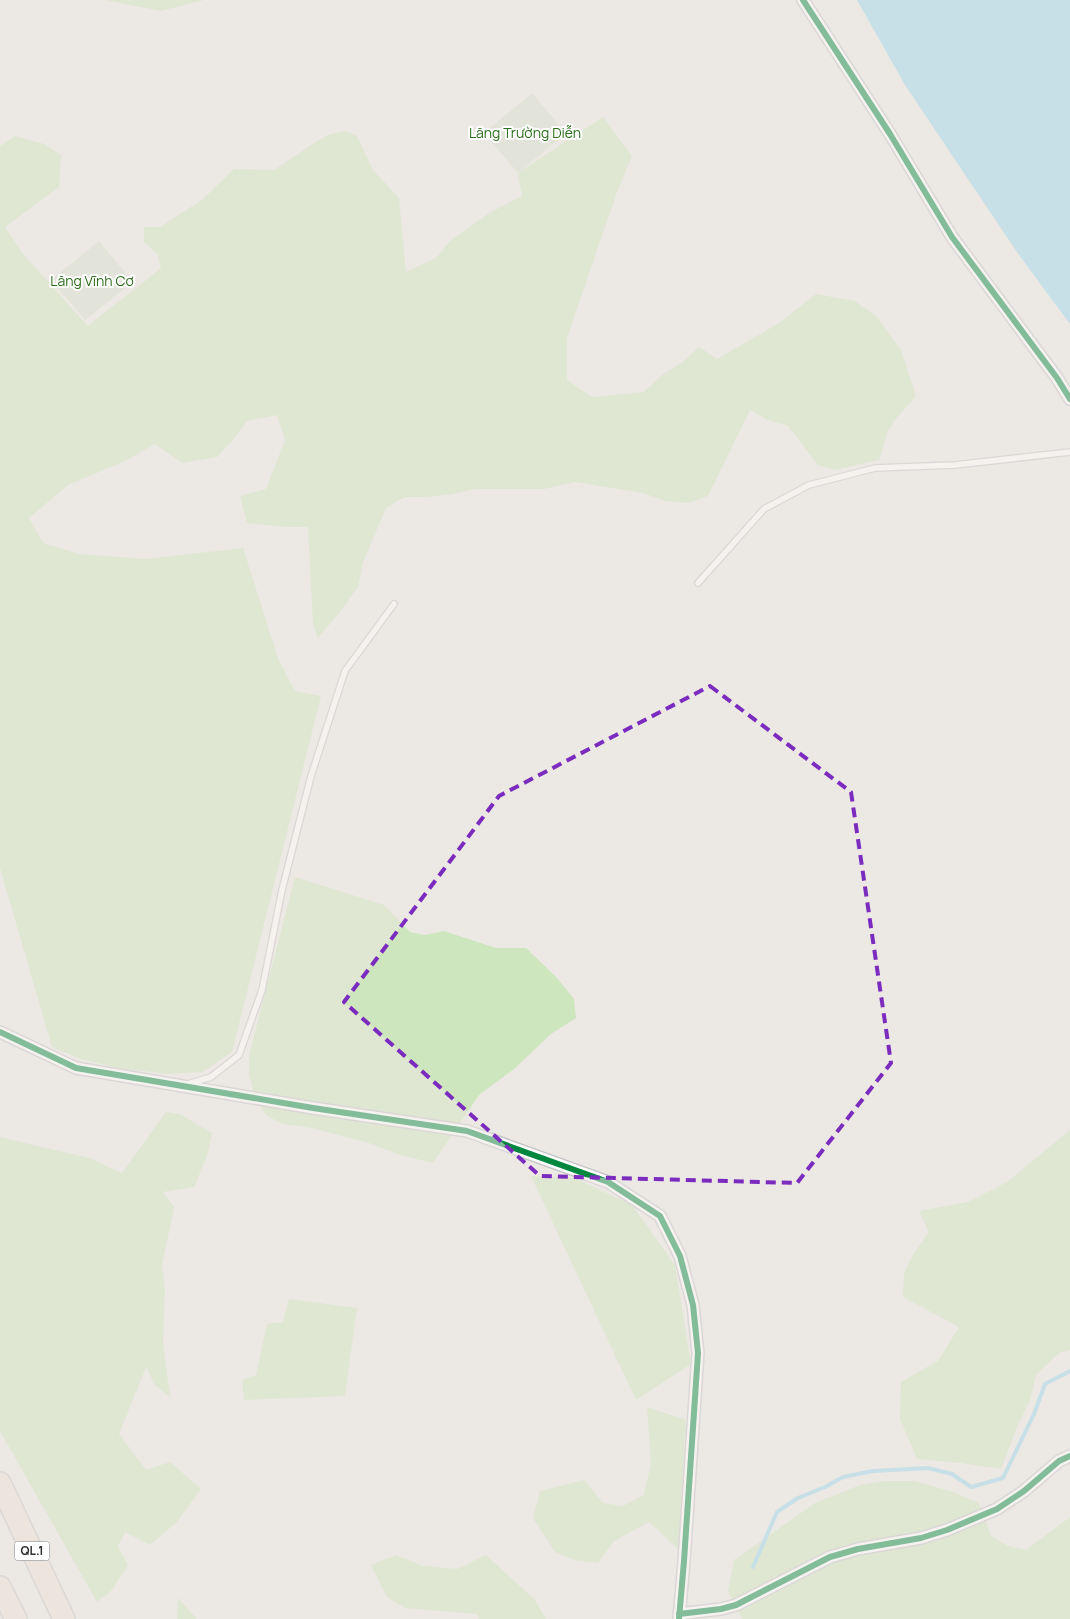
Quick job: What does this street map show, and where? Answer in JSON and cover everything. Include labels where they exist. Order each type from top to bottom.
[{"type":"highway","name":"QL.1","points":[[0,1483],[64,1619]]},
{"type":"highway","points":[[0,1586],[16,1619]]},
{"type":"street","points":[[803,0],[890,134],[952,237],[1057,378],[1070,399]]},
{"type":"street","points":[[0,1032],[76,1068],[313,1108],[467,1131],[608,1182],[660,1216],[680,1256],[693,1305],[698,1354],[679,1617],[736,1605],[794,1574],[858,1548],[921,1538],[947,1530],[1002,1506],[1024,1491],[1059,1461],[1070,1456]]},
{"type":"lane","points":[[698,583],[764,509],[809,485],[875,468],[955,465],[1070,452]]},
{"type":"lane","points":[[181,1086],[211,1077],[239,1055],[262,990],[282,890],[311,776],[345,671],[394,604]]},
{"type":"highlighted area","points":[[710,686],[851,792],[891,1063],[797,1183],[540,1176],[344,1002],[499,796]]},
{"type":"green space","points":[[105,0],[204,0],[161,11]]},
{"type":"green space","name":"Lăng Trường Diễn","points":[[532,93],[566,133],[518,173],[484,133]]},
{"type":"green space","points":[[603,117],[632,156],[617,192],[567,338],[567,380],[592,397],[644,392],[662,375],[683,362],[699,347],[717,359],[779,323],[816,294],[855,301],[877,317],[901,350],[916,396],[888,430],[879,460],[834,470],[818,465],[788,426],[768,420],[750,410],[708,496],[688,503],[665,501],[643,493],[575,482],[544,489],[475,489],[453,494],[404,497],[386,508],[363,562],[358,587],[318,638],[313,624],[308,527],[247,523],[240,496],[266,489],[285,440],[277,415],[247,421],[217,457],[182,463],[155,444],[125,461],[68,485],[29,518],[43,543],[79,554],[145,559],[243,548],[278,658],[295,691],[321,696],[232,1052],[202,1072],[169,1074],[118,1068],[81,1059],[52,1047],[0,868],[0,146],[15,136],[44,144],[61,155],[59,187],[5,227],[23,254],[88,326],[161,268],[158,255],[144,242],[144,227],[160,227],[203,199],[234,169],[274,170],[317,141],[331,134],[345,131],[357,136],[373,170],[399,198],[406,272],[436,258],[450,241],[489,213],[522,196],[518,173]]},
{"type":"green space","name":"Lăng Vĩnh Cơ","points":[[99,241],[133,282],[85,320],[51,280]]},
{"type":"green space","points":[[295,877],[384,905],[410,932],[425,935],[444,931],[496,948],[526,948],[557,978],[574,999],[576,1018],[551,1034],[514,1069],[479,1095],[433,1163],[312,1128],[283,1124],[267,1116],[255,1098],[249,1075],[249,1055]]},
{"type":"green space","points":[[166,1112],[180,1114],[212,1133],[207,1156],[194,1187],[163,1192],[174,1207],[162,1265],[165,1290],[163,1343],[170,1397],[155,1385],[146,1367],[119,1434],[146,1470],[170,1462],[201,1489],[177,1522],[150,1545],[125,1532],[118,1546],[128,1565],[112,1590],[97,1602],[0,1431],[0,1137],[89,1158],[122,1173]]},
{"type":"green space","points":[[1070,1130],[1070,1350],[1059,1353],[1036,1375],[1030,1401],[1018,1425],[1001,1469],[917,1459],[900,1419],[901,1382],[938,1361],[959,1327],[903,1297],[904,1273],[914,1253],[929,1232],[919,1211],[968,1202],[1007,1182]]},
{"type":"green space","points":[[531,1176],[575,1178],[632,1205],[675,1265],[691,1364],[636,1400]]},
{"type":"green space","points":[[289,1299],[357,1308],[345,1396],[244,1400],[242,1380],[256,1375],[267,1324],[283,1322]]},
{"type":"green space","points":[[647,1407],[686,1420],[678,1549],[649,1522],[614,1541],[598,1563],[574,1560],[555,1552],[533,1518],[540,1491],[584,1480],[603,1503],[623,1506],[644,1495],[651,1464]]},
{"type":"green space","points":[[884,1481],[915,1481],[953,1492],[979,1503],[991,1536],[1008,1546],[1026,1550],[1070,1517],[1070,1619],[742,1619],[728,1591],[734,1560],[815,1503],[860,1485]]},
{"type":"green space","points":[[396,1555],[423,1566],[457,1569],[486,1555],[535,1600],[546,1619],[479,1619],[477,1614],[405,1608],[387,1597],[371,1565]]},
{"type":"green space","points":[[178,1598],[197,1619],[177,1619]]},
{"type":"water","points":[[857,0],[1070,0],[1070,324],[1019,255],[905,85]]},
{"type":"waterway","points":[[753,1567],[777,1512],[798,1498],[843,1477],[873,1471],[928,1468],[952,1474],[971,1487],[1003,1478],[1034,1414],[1045,1384],[1070,1371]]},
{"type":"cycle path","points":[[803,0],[890,134],[952,237],[1057,378],[1070,399]]},
{"type":"cycle path","points":[[0,1032],[76,1068],[313,1108],[467,1131],[608,1182],[660,1216],[680,1256],[693,1305],[698,1353],[679,1619]]},
{"type":"cycle path","points":[[679,1614],[721,1609],[736,1605],[830,1557],[858,1549],[921,1538],[947,1530],[997,1509],[1024,1491],[1059,1461],[1070,1456]]}]
